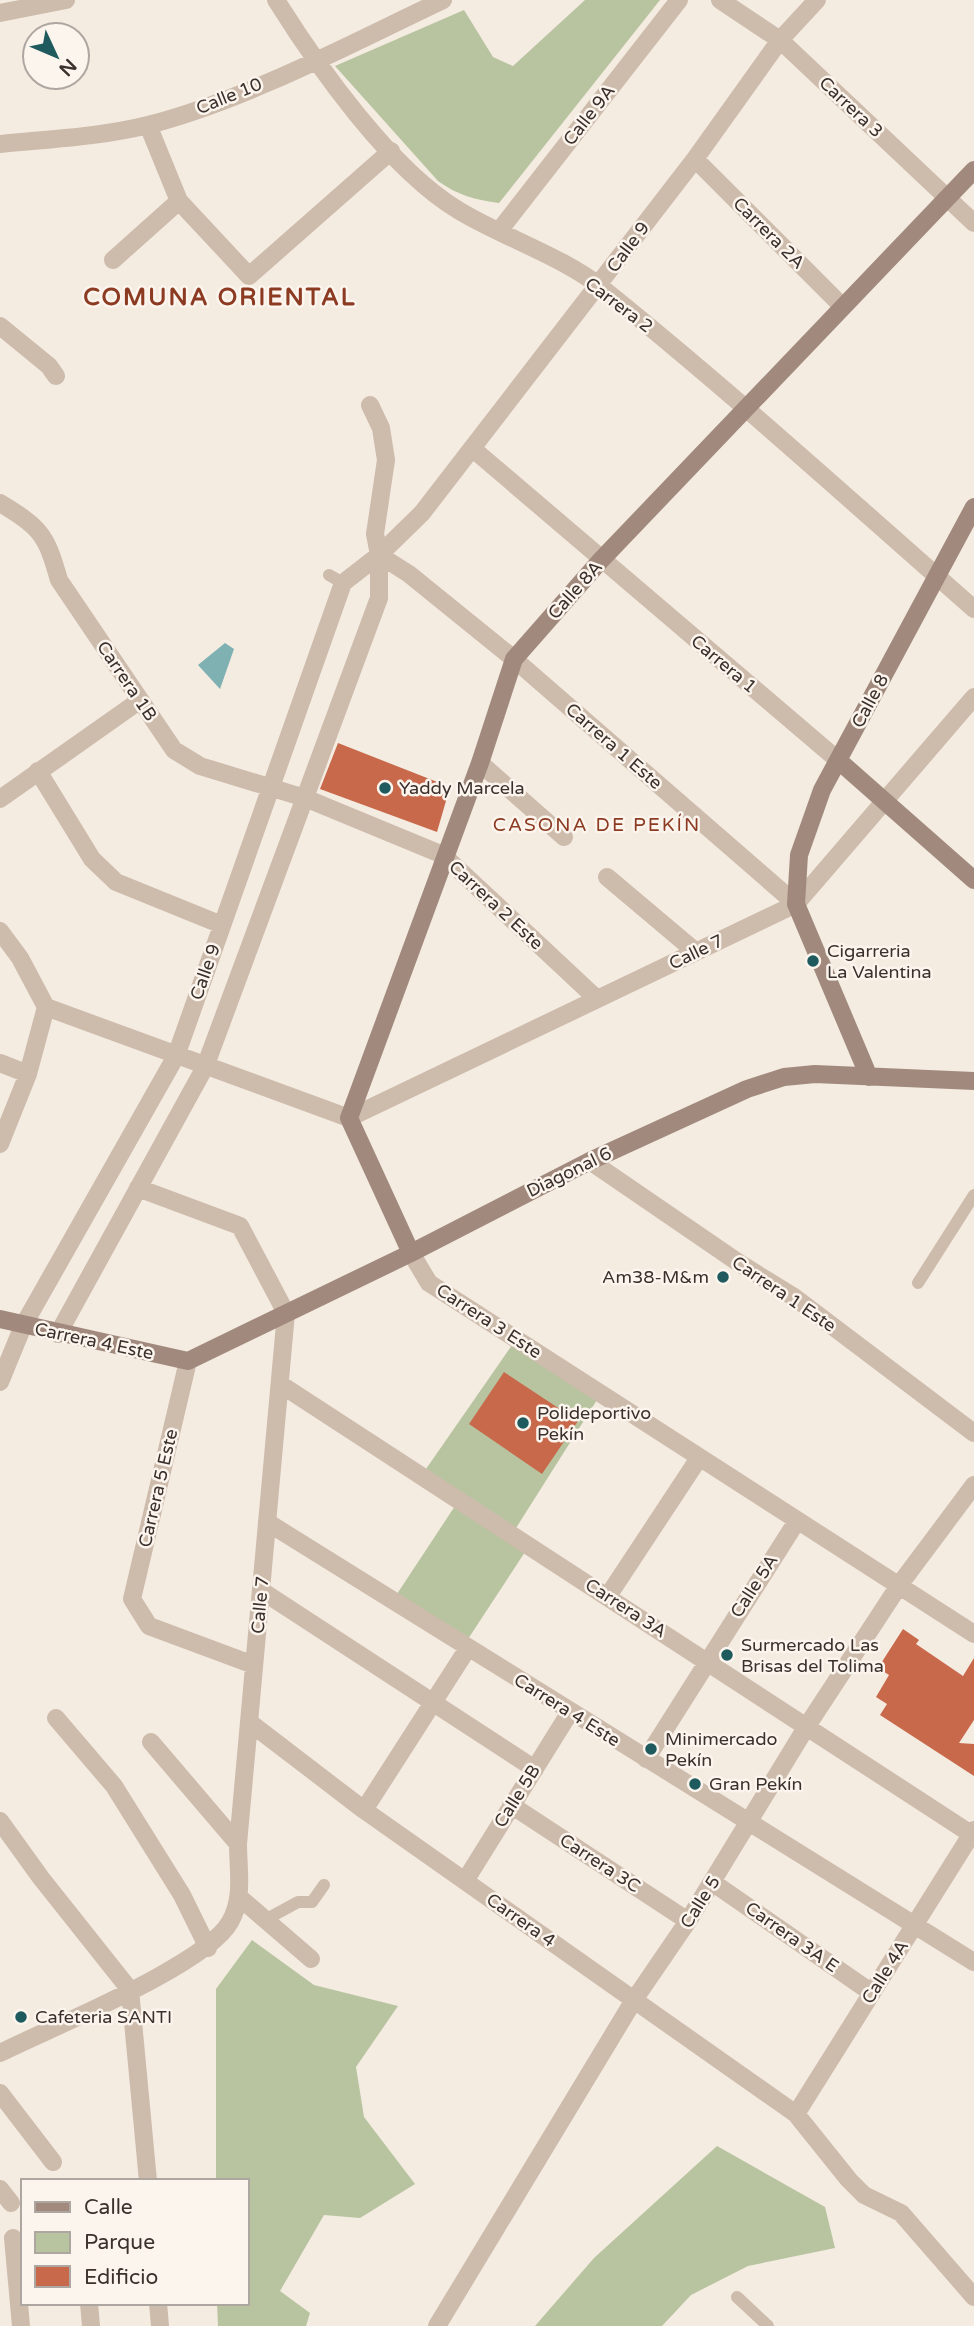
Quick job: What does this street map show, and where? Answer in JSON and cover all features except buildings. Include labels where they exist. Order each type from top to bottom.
[{"type":"main road","name":"Calle 8A","points":[[349,1118],[443,855],[480,763],[514,659],[601,560],[974,170]]},
{"type":"main road","name":"Calle 8","points":[[796,904],[799,855],[812,812],[974,507]]},
{"type":"main road","name":"Carrera 1","points":[[838,761],[974,880]]},
{"type":"main road","name":"Carrera 1 Este","points":[[796,904],[869,1077]]},
{"type":"main road","name":"Diagonal 6","points":[[188,1361],[411,1253],[590,1161],[747,1090],[784,1077],[815,1074],[974,1081]]},
{"type":"main road","name":"Carrera 3 Este","points":[[349,1118],[411,1253]]},
{"type":"main road","name":"Carrera 4 Este","points":[[0,1319],[188,1361]]},
{"type":"street","points":[[0,13],[66,0]]},
{"type":"street","name":"Carrera 2","points":[[276,0],[314,61],[423,186],[459,211],[598,285],[748,409],[974,609]]},
{"type":"street","name":"Calle 10","points":[[0,144],[93,135],[148,125],[195,110],[314,61],[443,0]]},
{"type":"street","name":"Calle 9A","points":[[499,231],[679,0]]},
{"type":"street","name":"Carrera 3","points":[[720,0],[780,40],[974,223]]},
{"type":"street","name":"Calle 9","points":[[0,1382],[23,1326],[176,1056],[271,786],[336,579],[379,555],[422,513],[695,159],[780,40],[817,0]]},
{"type":"street","points":[[148,125],[179,201],[249,276],[391,151]]},
{"type":"street","name":"Carrera 2A","points":[[695,159],[843,307]]},
{"type":"street","points":[[113,260],[179,201]]},
{"type":"street","points":[[0,326],[49,366],[56,376]]},
{"type":"street","points":[[370,405],[381,428],[386,460],[375,534],[379,555]]},
{"type":"street","name":"Carrera 1","points":[[473,449],[838,761]]},
{"type":"street","name":"Carrera 1B","points":[[0,503],[36,525],[50,550],[59,580],[174,750],[200,766],[305,798]]},
{"type":"street","name":"Calle 9","points":[[58,1334],[205,1066],[379,598],[379,555]]},
{"type":"street","name":"Carrera 1 Este","points":[[379,555],[409,574],[514,659],[796,904]]},
{"type":"street","name":"Calle 7","points":[[349,1118],[796,904],[974,697]]},
{"type":"street","points":[[0,799],[139,701]]},
{"type":"street","points":[[480,763],[565,837]]},
{"type":"street","points":[[38,771],[92,859],[116,882],[222,925]]},
{"type":"street","name":"Carrera 2 Este","points":[[305,798],[443,855],[597,999]]},
{"type":"street","points":[[607,877],[696,952]]},
{"type":"street","points":[[0,931],[20,958],[46,1007],[349,1118]]},
{"type":"street","points":[[0,1144],[28,1074],[46,1007]]},
{"type":"street","points":[[0,1063],[28,1074]]},
{"type":"street","name":"Carrera 1 Este","points":[[590,1161],[739,1263],[794,1297],[974,1433]]},
{"type":"street","points":[[138,1188],[240,1226],[286,1313]]},
{"type":"street","name":"Carrera 3 Este","points":[[411,1253],[429,1283],[974,1634]]},
{"type":"street","name":"Calle 7","points":[[239,1897],[238,1844],[286,1313]]},
{"type":"street","name":"Carrera 5 Este","points":[[188,1361],[132,1599],[139,1615],[149,1626],[254,1665]]},
{"type":"street","name":"Carrera 3A","points":[[280,1384],[973,1831]]},
{"type":"street","points":[[608,1597],[699,1458]]},
{"type":"street","name":"Calle 5","points":[[437,2326],[634,2000],[688,1922],[807,1726],[900,1584],[974,1485]]},
{"type":"street","name":"Calle 5A","points":[[646,1759],[706,1660],[797,1521]]},
{"type":"street","name":"Carrera 4 Este","points":[[267,1522],[974,1962]]},
{"type":"street","points":[[262,1591],[535,1769]]},
{"type":"street","points":[[364,1810],[468,1648]]},
{"type":"street","name":"Calle 5B","points":[[465,1881],[570,1712]]},
{"type":"street","points":[[56,1718],[114,1786],[182,1895],[208,1948]]},
{"type":"street","name":"Carrera 4","points":[[249,1722],[364,1810],[796,2114],[849,2180],[864,2195],[901,2213],[974,2297]]},
{"type":"street","points":[[150,1742],[238,1844]]},
{"type":"street","name":"Carrera 3C","points":[[512,1805],[688,1922]]},
{"type":"street","points":[[0,1821],[41,1878],[130,1990],[148,2179]]},
{"type":"street","name":"Calle 4A","points":[[796,2114],[973,1831]]},
{"type":"street","name":"Carrera 3A E","points":[[712,1882],[872,1993]]},
{"type":"street","points":[[0,2053],[130,1990],[208,1948],[232,1920],[239,1897],[310,1959]]},
{"type":"street","points":[[0,2093],[52,2162]]},
{"type":"street","points":[[12,2238],[21,2326]]},
{"type":"street","points":[[89,2305],[90,2326]]},
{"type":"street","points":[[158,2305],[160,2326]]},
{"type":"lane","points":[[918,1283],[974,1195]]},
{"type":"lane","points":[[265,1920],[298,1902],[312,1902],[324,1885]]},
{"type":"lane","points":[[737,2297],[768,2326]]},
{"type":"green space","points":[[585,0],[660,0],[499,203],[467,196],[438,181],[335,66],[464,10],[493,57],[513,66]]},
{"type":"green space","points":[[512,1345],[597,1400],[516,1528],[426,1469]]},
{"type":"green space","points":[[455,1506],[525,1552],[468,1639],[397,1594]]},
{"type":"green space","points":[[252,1940],[314,1985],[398,2006],[356,2067],[364,2117],[415,2184],[360,2218],[324,2215],[280,2291],[310,2313],[306,2326],[218,2326],[217,2305],[248,2305],[248,2179],[216,2179],[216,1989]]},
{"type":"green space","points":[[717,2146],[825,2207],[835,2248],[748,2266],[691,2295],[662,2326],[535,2326],[594,2258]]},
{"type":"water","points":[[225,643],[234,649],[220,689],[198,665]]},
{"type":"place","name":"Yaddy Marcela","points":[[385,788]]},
{"type":"place","name":"Cigarreria La Valentina","points":[[813,961]]},
{"type":"place","name":"Am38-M&m","points":[[723,1277]]},
{"type":"place","name":"Polideportivo Pekín","points":[[523,1423]]},
{"type":"place","name":"Surmercado Las Brisas del Tolima","points":[[727,1655]]},
{"type":"place","name":"Minimercado Pekín","points":[[651,1749]]},
{"type":"place","name":"Gran Pekín","points":[[695,1784]]},
{"type":"place","name":"Cafeteria SANTI","points":[[21,2017]]},
{"type":"district","name":"COMUNA ORIENTAL","points":[[220,297]]},
{"type":"district","name":"CASONA DE PEKÍN","points":[[597,824]]}]
